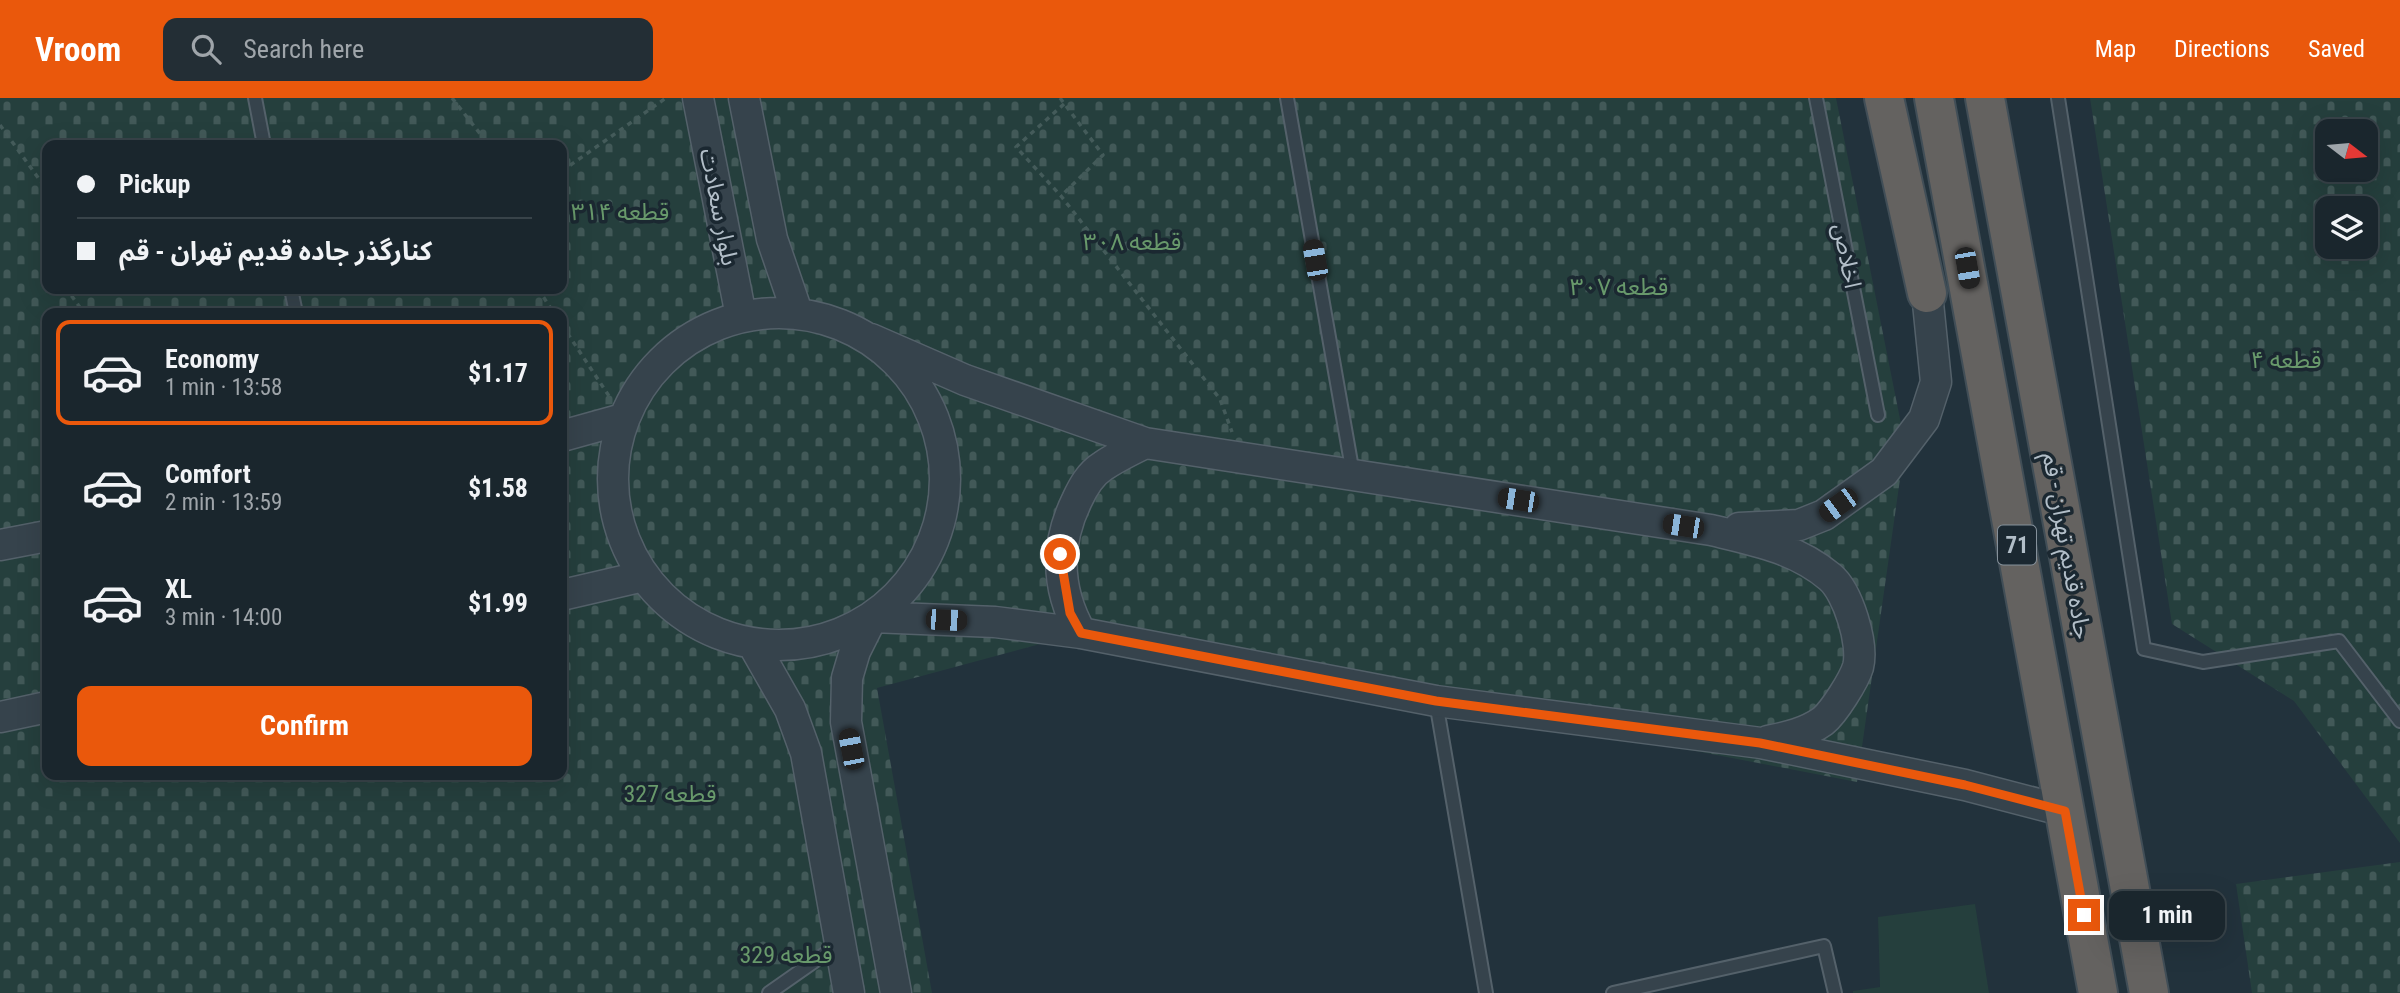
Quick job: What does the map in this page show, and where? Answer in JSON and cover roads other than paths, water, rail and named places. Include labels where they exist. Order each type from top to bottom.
[{"type":"highway","points":[[1884,98],[1927,293]]},
{"type":"highway","name":"71","points":[[1934,98],[2098,993]]},
{"type":"highway","name":"جاده قدیم تهران - قم","points":[[1985,98],[2148,993]]},
{"type":"street","name":"بلوار سعادت","points":[[698,98],[741,316]]},
{"type":"street","name":"بلوار سعادت","points":[[744,98],[772,239],[797,312]]},
{"type":"street","points":[[1711,530],[1799,525],[1824,515],[1884,472],[1924,419],[1937,382],[1927,293]]},
{"type":"street","points":[[871,339],[911,376],[936,424],[946,478],[937,531],[912,579],[872,617],[836,636],[798,645],[753,644],[711,632],[674,608],[643,576],[624,540],[614,500],[614,459],[623,419],[650,372],[691,337],[741,316],[797,312],[836,321],[965,380],[1145,443],[1711,530],[1768,543],[1800,556],[1832,578],[1849,608],[1858,635],[1858,666],[1844,694],[1825,719],[1801,734],[1760,743]]},
{"type":"street","points":[[567,435],[623,419]]},
{"type":"street","points":[[1081,633],[1070,613],[1060,554],[1068,519],[1085,484],[1102,466],[1145,443]]},
{"type":"street","points":[[0,545],[42,537]]},
{"type":"street","points":[[567,594],[643,576]]},
{"type":"street","points":[[872,617],[995,622],[1081,633],[1436,701],[1760,743],[1965,785],[2065,811]]},
{"type":"street","points":[[872,617],[855,651],[847,678],[846,722],[896,993]]},
{"type":"street","points":[[753,644],[790,709],[806,753],[849,993]]},
{"type":"street","points":[[0,717],[42,708]]},
{"type":"lane","points":[[255,98],[263,140]]},
{"type":"lane","points":[[1287,98],[1353,475]]},
{"type":"lane","name":"اخلاص","points":[[1816,98],[1878,415]]},
{"type":"lane","points":[[2058,98],[2144,649],[2203,662],[2339,640],[2400,722]]},
{"type":"lane","points":[[1436,701],[1486,993]]},
{"type":"lane","points":[[769,993],[840,944]]},
{"type":"lane","points":[[1613,993],[1824,946],[1835,993]]},
{"type":"park label","name":"قطعه ۳۱۴","points":[[620,212]]},
{"type":"park label","name":"قطعه ۳۰۸","points":[[1132,242]]},
{"type":"park label","name":"قطعه ۳۰۷","points":[[1619,287]]},
{"type":"park label","name":"قطعه ۴","points":[[2286,360]]},
{"type":"park label","name":"قطعه 327","points":[[670,794]]},
{"type":"park label","name":"قطعه 329","points":[[786,955]]}]
